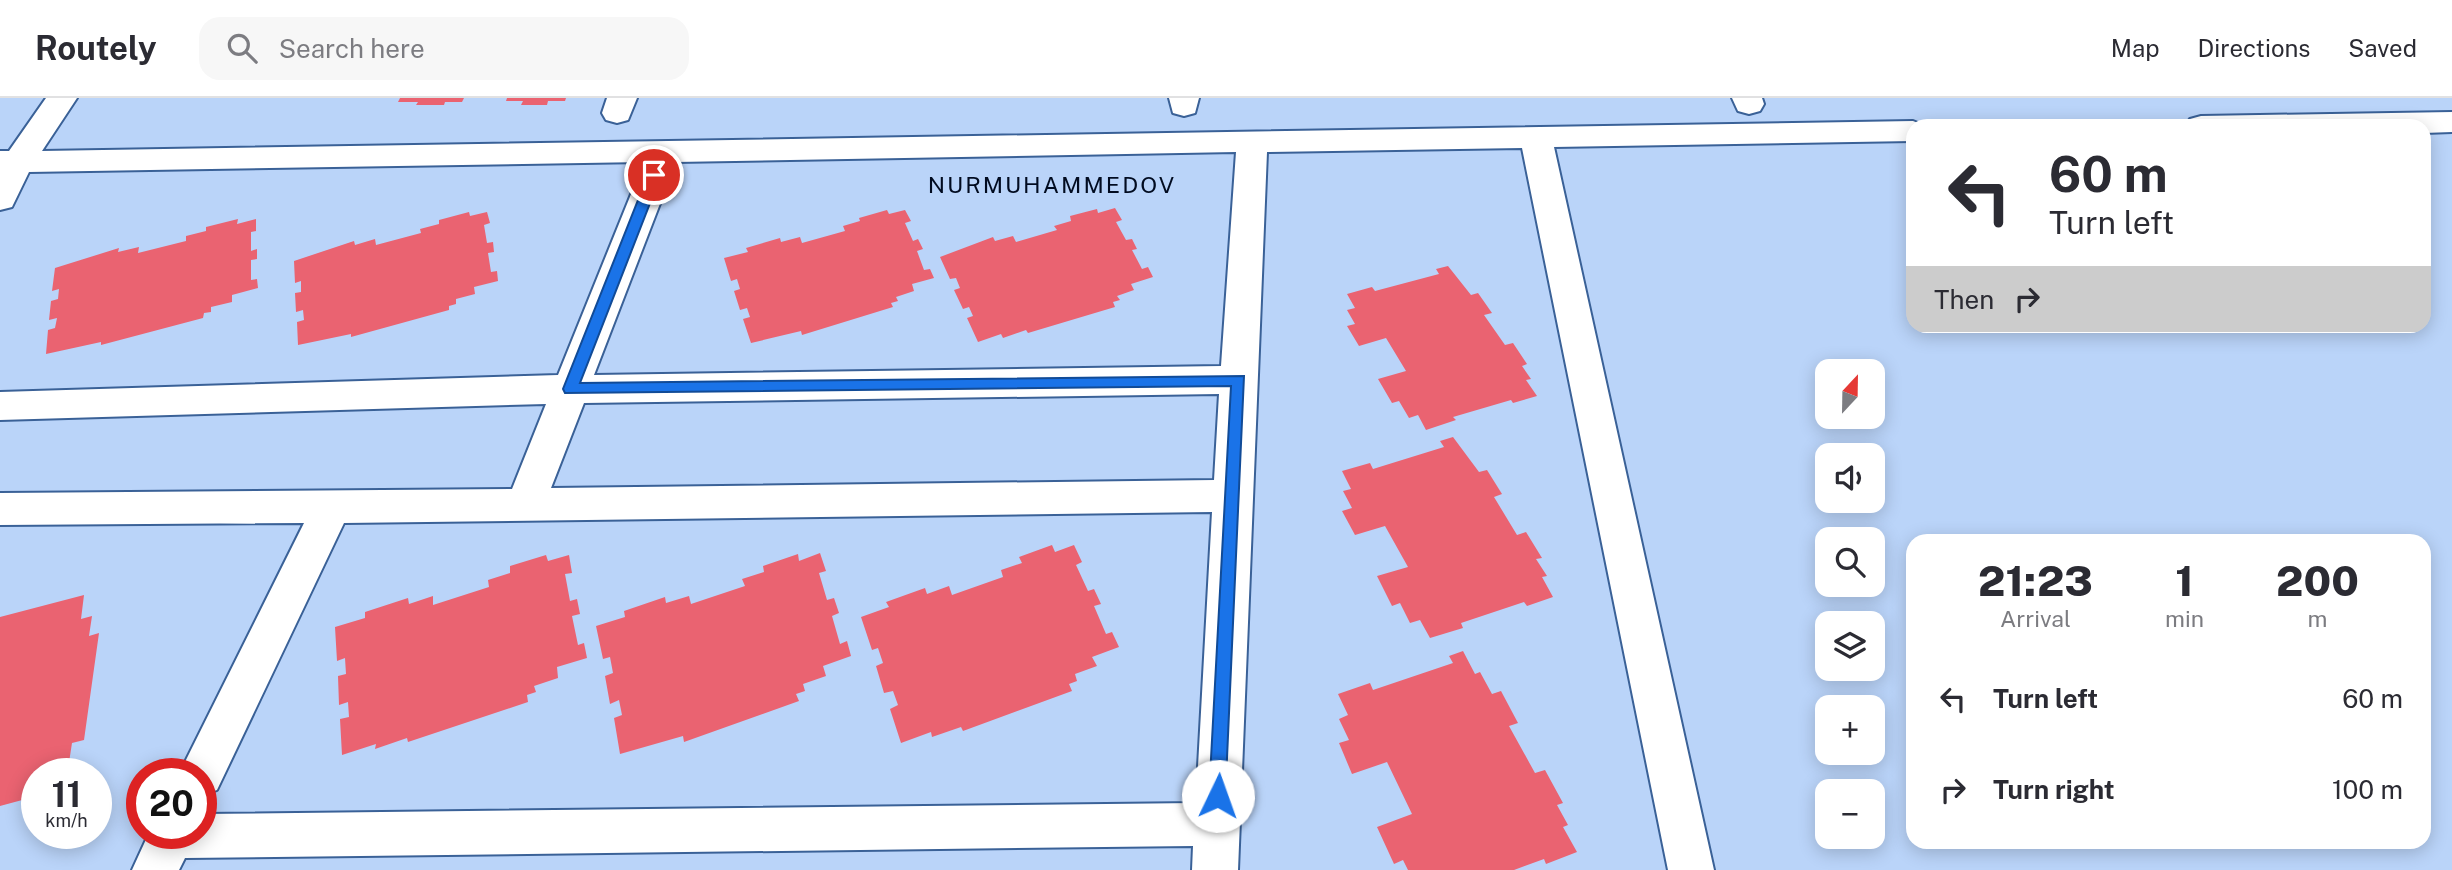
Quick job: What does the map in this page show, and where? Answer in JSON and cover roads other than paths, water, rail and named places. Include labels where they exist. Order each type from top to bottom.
[{"type":"street","points":[[0,199],[9,162],[62,98]]},
{"type":"street","points":[[2431,122],[2452,122]]},
{"type":"street","points":[[9,162],[1906,131]]},
{"type":"street","points":[[1536,137],[1690,870]]},
{"type":"street","points":[[1215,870],[1252,142]]},
{"type":"street","points":[[525,505],[664,152]]},
{"type":"street","points":[[0,406],[570,389],[1239,380]]},
{"type":"street","points":[[0,509],[332,508],[1232,496]]},
{"type":"street","points":[[209,758],[332,508]]},
{"type":"street","points":[[217,845],[1217,824]]},
{"type":"district","name":"NURMUHAMMEDOV","points":[[1052,184]]}]
